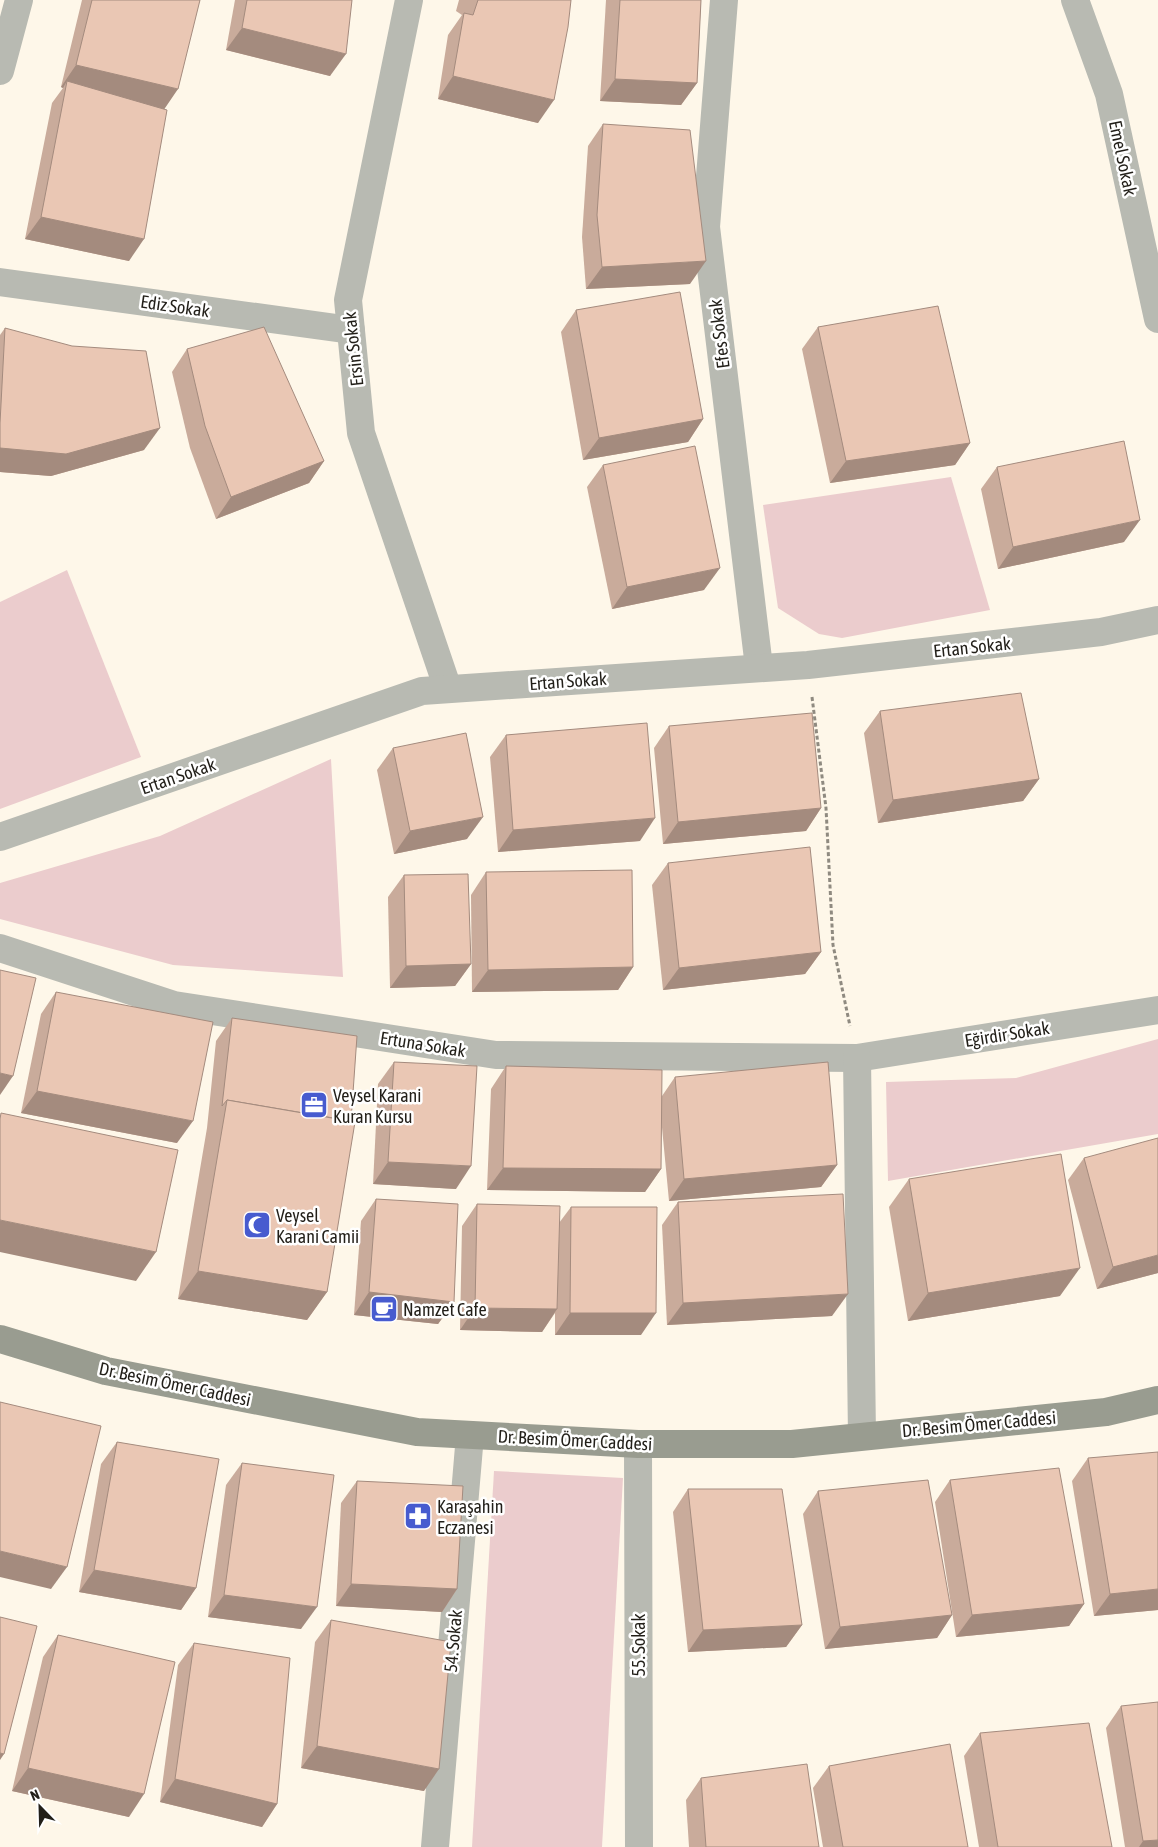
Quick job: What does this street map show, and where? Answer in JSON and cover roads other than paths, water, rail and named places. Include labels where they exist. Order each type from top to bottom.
[{"type":"main road","name":"Dr. Besim Ömer Caddesi","points":[[0,1339],[106,1372],[417,1432],[638,1444],[792,1444],[1106,1412],[1158,1400]]},
{"type":"street","points":[[0,71],[20,0]]},
{"type":"street","name":"Ersin Sokak","points":[[409,0],[348,300],[361,433],[448,690]]},
{"type":"street","name":"Efes Sokak","points":[[724,0],[706,227],[759,667]]},
{"type":"street","name":"Emel Sokak","points":[[1075,0],[1109,94],[1158,319]]},
{"type":"street","name":"Ediz Sokak","points":[[0,282],[351,330]]},
{"type":"street","name":"Ertan Sokak","points":[[0,837],[422,691],[808,665],[1101,632],[1158,620]]},
{"type":"street","name":"Ertuna Sokak","points":[[0,948],[174,1005],[496,1055],[857,1058]]},
{"type":"street","name":"Eğirdir Sokak","points":[[857,1058],[1158,1010]]},
{"type":"street","points":[[857,1058],[862,1436]]},
{"type":"street","name":"54. Sokak","points":[[435,1847],[470,1435]]},
{"type":"street","name":"55. Sokak","points":[[638,1444],[639,1847]]},
{"type":"place","name":"Veysel Karani Kuran Kursu","points":[[314,1105]]},
{"type":"place","name":"Veysel Karani Camii","points":[[257,1225]]},
{"type":"place","name":"Namzet Cafe","points":[[384,1309]]},
{"type":"place","name":"Karaşahin Eczanesi","points":[[418,1516]]}]
